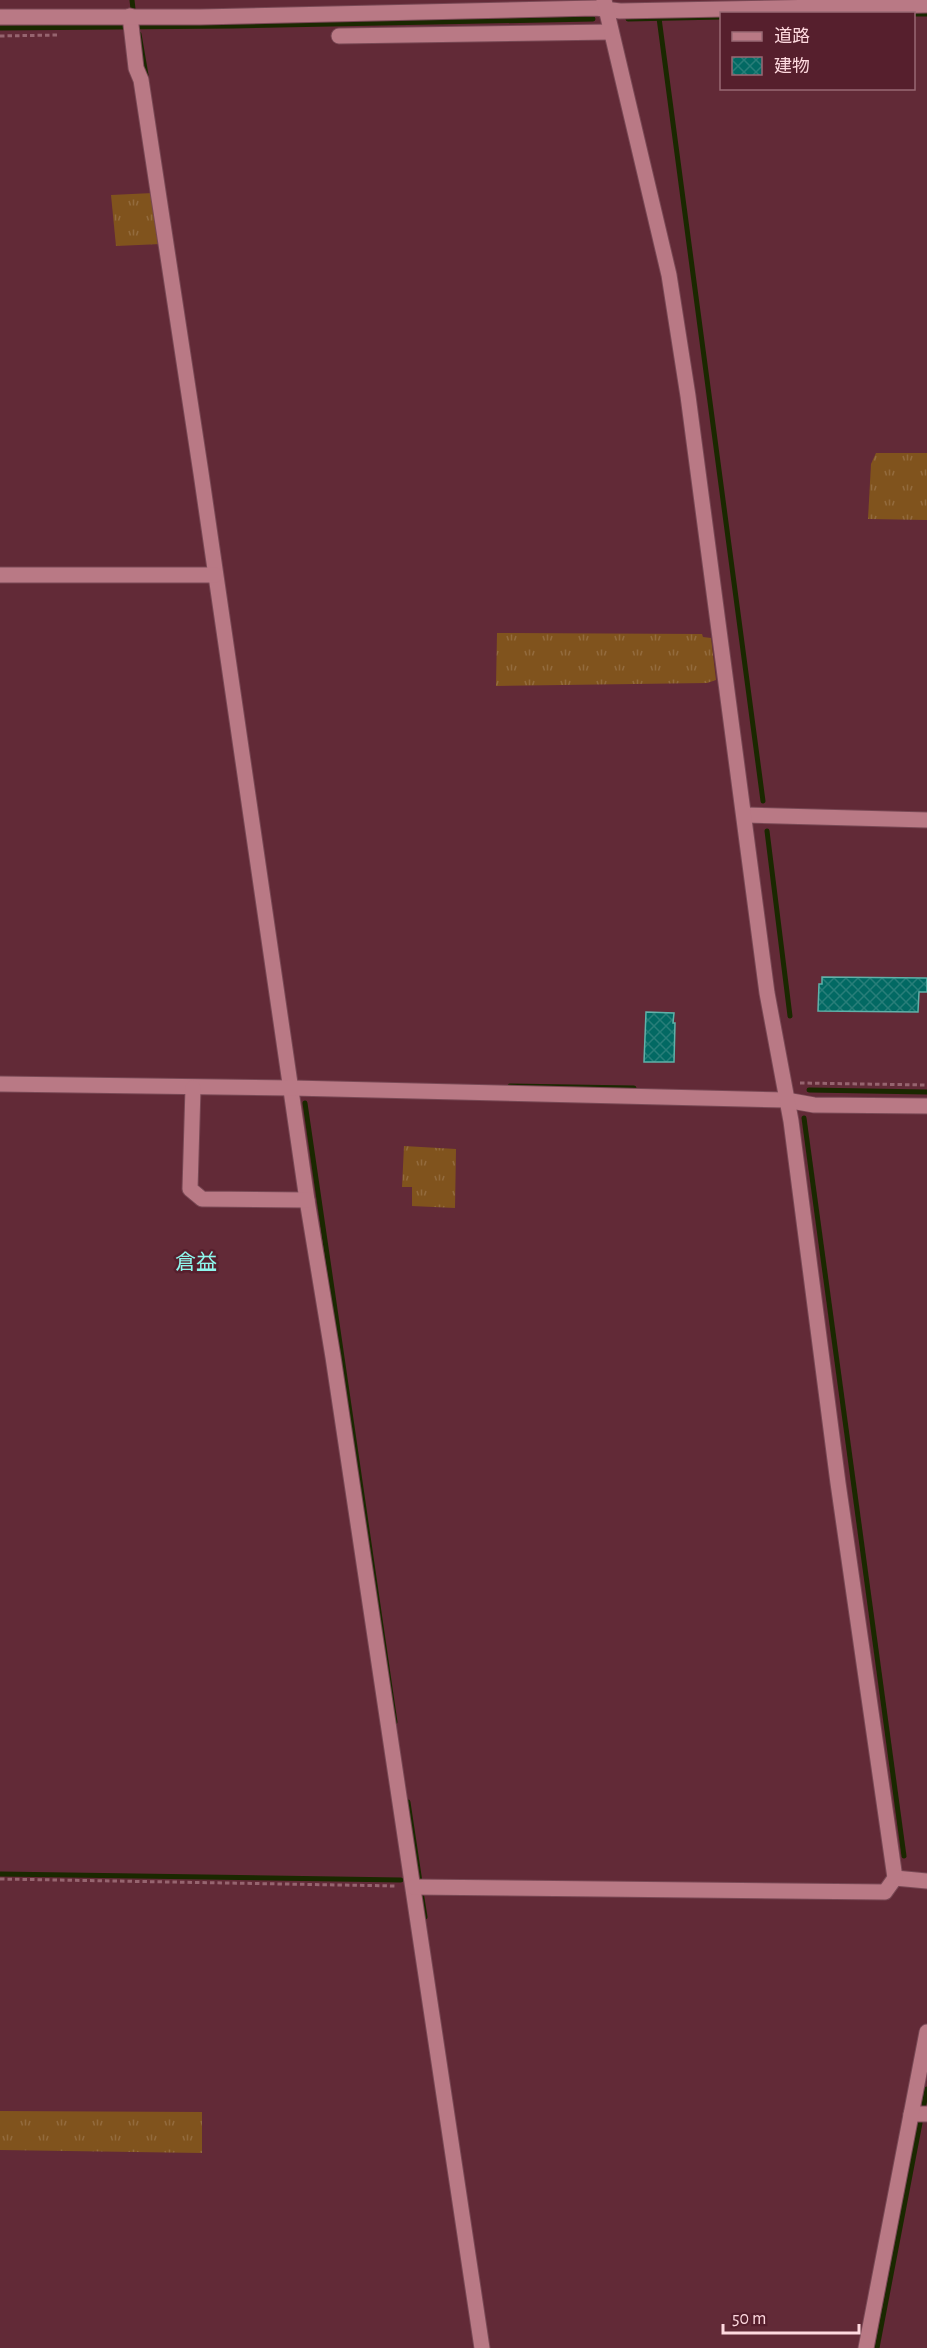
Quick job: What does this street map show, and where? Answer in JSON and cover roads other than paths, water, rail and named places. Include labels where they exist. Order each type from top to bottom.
[{"type":"street","points":[[124,0],[130,21],[201,473],[308,1200],[414,1887],[482,2348]]},
{"type":"street","points":[[414,1887],[885,1892],[895,1878],[786,1100],[767,993],[690,407],[669,275],[605,5]]},
{"type":"street","points":[[0,17],[130,21],[605,5],[620,11],[927,5]]},
{"type":"street","points":[[339,36],[611,32]]},
{"type":"street","points":[[0,575],[215,575]]},
{"type":"street","points":[[745,815],[927,819]]},
{"type":"street","points":[[0,1084],[193,1088],[291,1084],[786,1100],[814,1105],[927,1107]]},
{"type":"street","points":[[193,1088],[190,1189],[202,1199],[308,1200]]},
{"type":"street","points":[[895,1878],[927,1881]]},
{"type":"street","points":[[866,2348],[927,2032]]},
{"type":"street","points":[[911,2114],[927,2114]]},
{"type":"waterway","points":[[132,0],[133,9]]},
{"type":"waterway","points":[[915,14],[927,14]]},
{"type":"waterway","points":[[628,19],[720,17]]},
{"type":"waterway","points":[[659,18],[763,801]]},
{"type":"waterway","points":[[0,28],[593,19]]},
{"type":"waterway","points":[[139,34],[146,75]]},
{"type":"waterway","points":[[767,831],[790,1016]]},
{"type":"waterway","points":[[510,1086],[634,1088]]},
{"type":"waterway","points":[[809,1090],[927,1092]]},
{"type":"waterway","points":[[305,1103],[395,1722]]},
{"type":"waterway","points":[[804,1118],[904,1856]]},
{"type":"waterway","points":[[408,1802],[420,1882]]},
{"type":"waterway","points":[[0,1874],[401,1880]]},
{"type":"waterway","points":[[421,1892],[425,1917]]},
{"type":"waterway","points":[[924,2104],[927,2089]]},
{"type":"waterway","points":[[877,2348],[920,2123]]},
{"type":"district","name":"倉益","points":[[196,1262]]}]
